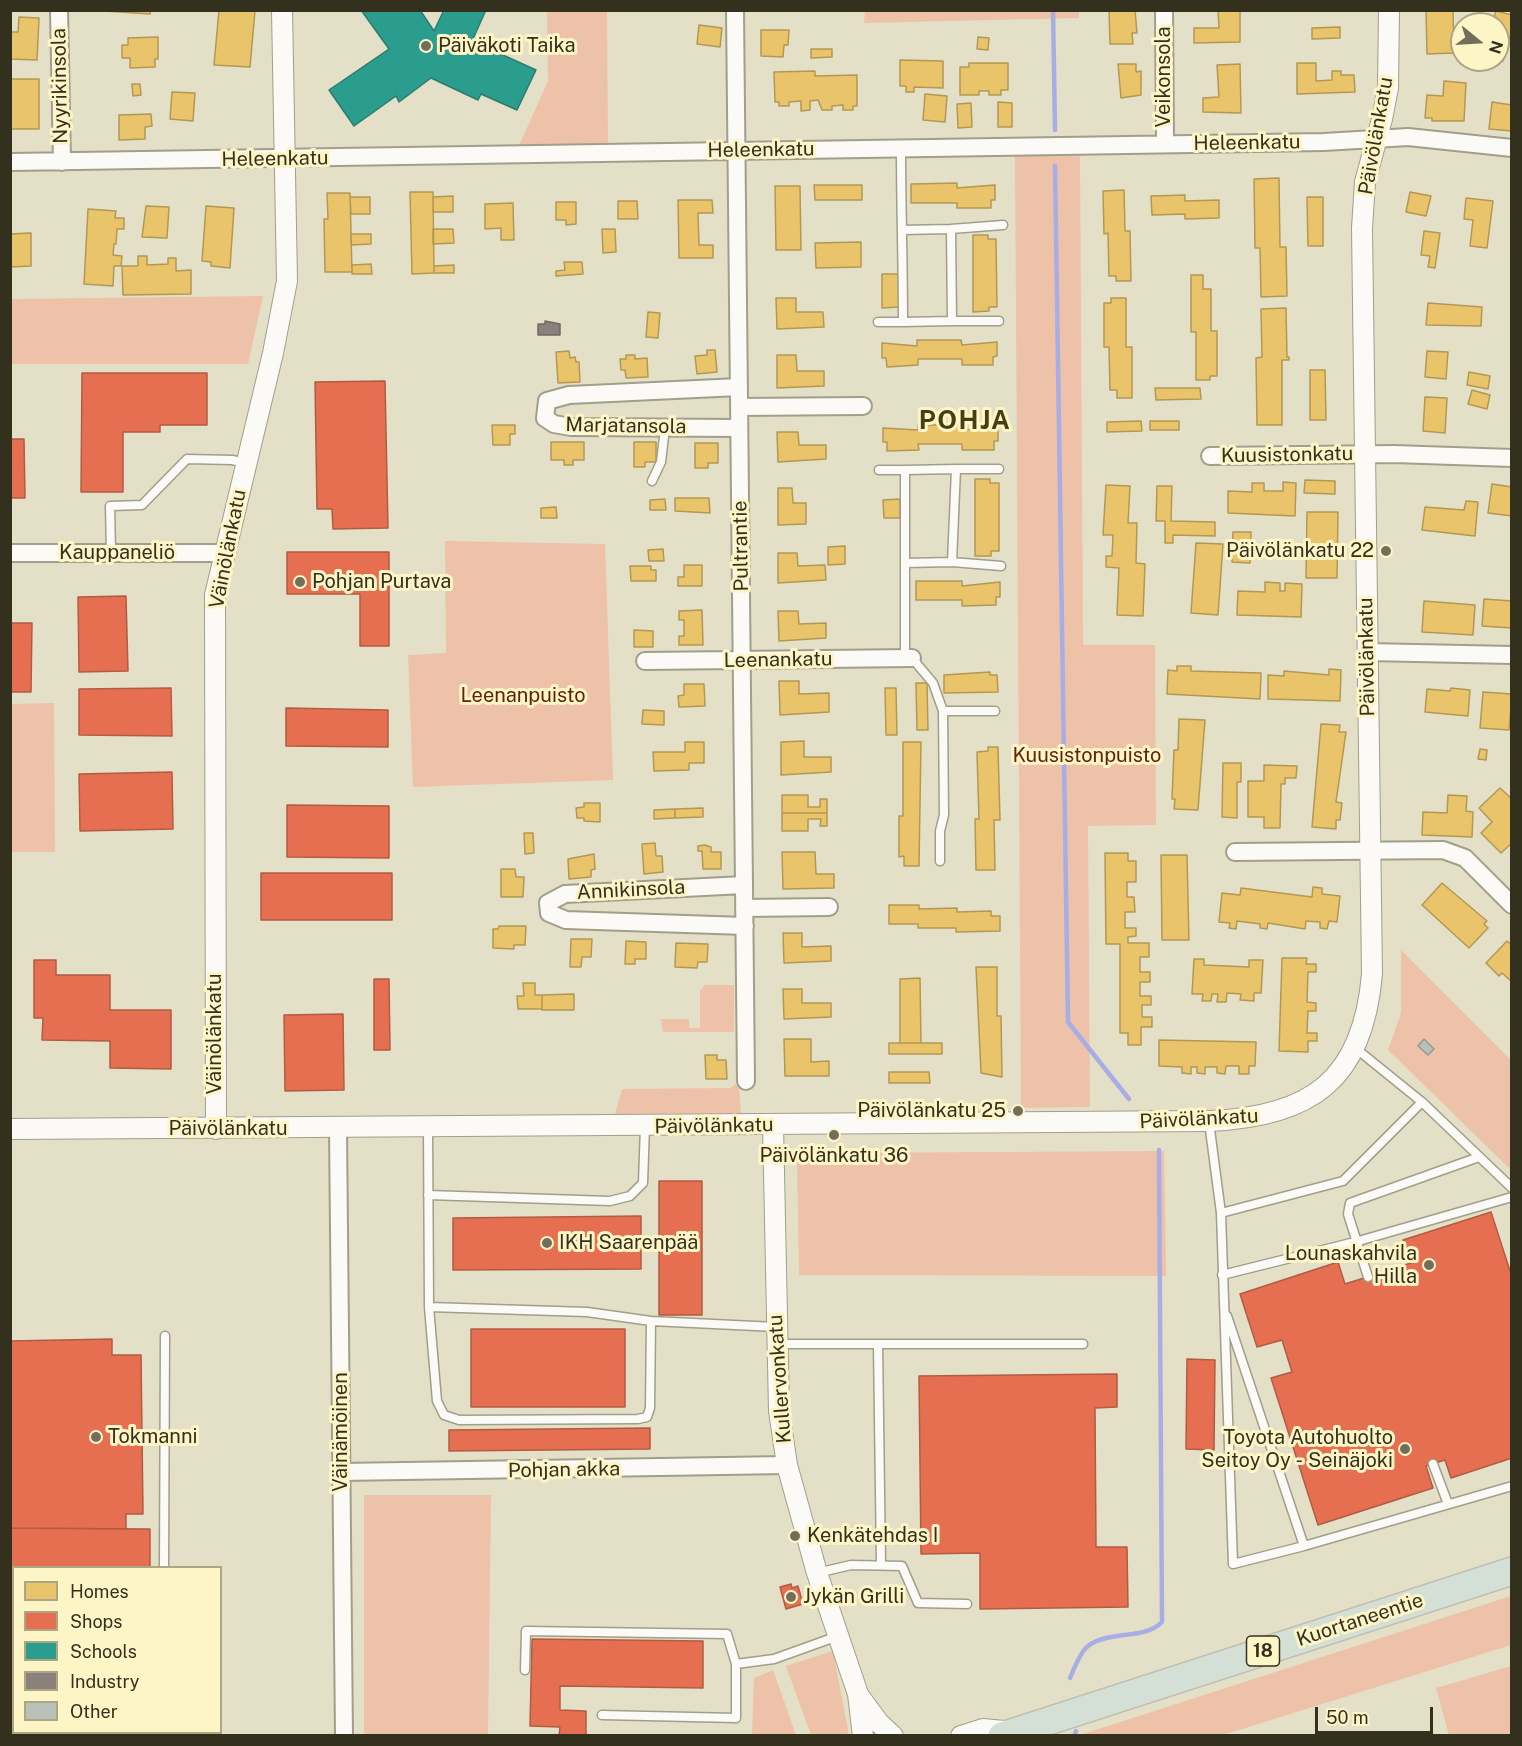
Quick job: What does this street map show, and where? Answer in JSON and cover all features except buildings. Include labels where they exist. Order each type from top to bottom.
[{"type":"highway","name":"Kuortaneentie","points":[[1008,1734],[1512,1571]]},
{"type":"street","name":"Nyyrikinsola","points":[[59,10],[62,162]]},
{"type":"street","name":"Väinölänkatu","points":[[216,1129],[215,595],[223,553],[273,353],[287,280],[287,159],[284,131],[282,10]]},
{"type":"street","name":"Pultrantie","points":[[735,10],[746,1081]]},
{"type":"street","name":"Veikonsola","points":[[1164,10],[1165,144]]},
{"type":"street","name":"Päivölänkatu","points":[[10,1129],[338,1129],[1247,1120],[1296,1106],[1339,1072],[1354,1047],[1369,1005],[1372,974],[1362,228],[1365,182],[1388,88],[1389,10]]},
{"type":"street","name":"Heleenkatu","points":[[10,162],[1165,144],[1408,137],[1512,148]]},
{"type":"street","name":"Marjatansola","points":[[739,387],[568,395],[547,401],[544,407],[545,418],[554,424],[571,427],[740,428]]},
{"type":"street","points":[[739,407],[862,406]]},
{"type":"street","name":"Kuusistonkatu","points":[[1210,456],[1364,454],[1512,458]]},
{"type":"street","name":"Kauppaneliö","points":[[10,553],[223,553]]},
{"type":"street","points":[[1367,652],[1512,655]]},
{"type":"street","name":"Leenankatu","points":[[645,661],[908,658]]},
{"type":"street","points":[[1235,852],[1443,850],[1465,858],[1512,905]]},
{"type":"street","name":"Annikinsola","points":[[744,885],[565,894],[548,903],[549,913],[566,921],[745,926]]},
{"type":"street","points":[[744,908],[829,907]]},
{"type":"street","name":"Kullervonkatu","points":[[772,1125],[779,1411],[787,1466],[817,1573],[858,1694],[863,1736]]},
{"type":"street","name":"Väinämöinen","points":[[338,1129],[344,1736]]},
{"type":"street","name":"Pohjan akka","points":[[341,1472],[787,1466]]},
{"type":"street","name":"Kullervonkatu","points":[[858,1694],[879,1723],[894,1736]]},
{"type":"street","points":[[961,1736],[983,1729],[1008,1734]]},
{"type":"lane","points":[[901,148],[903,322]]},
{"type":"lane","points":[[902,230],[1003,225]]},
{"type":"lane","points":[[951,229],[952,321]]},
{"type":"lane","points":[[878,322],[999,321]]},
{"type":"lane","points":[[652,481],[661,462],[665,428]]},
{"type":"lane","points":[[111,552],[110,506],[142,505],[187,459],[232,460],[246,464]]},
{"type":"lane","points":[[952,562],[956,469]]},
{"type":"lane","points":[[879,470],[999,469]]},
{"type":"lane","points":[[905,471],[908,658],[933,683],[943,711],[944,814],[940,831],[940,861]]},
{"type":"lane","points":[[905,563],[952,562],[1001,566]]},
{"type":"lane","points":[[943,711],[995,711]]},
{"type":"lane","points":[[1354,1047],[1422,1102],[1512,1188]]},
{"type":"lane","points":[[1221,1213],[1343,1181],[1422,1102]]},
{"type":"lane","points":[[1209,1121],[1221,1213],[1233,1564],[1512,1486]]},
{"type":"lane","points":[[429,1195],[610,1201],[630,1196],[643,1183],[645,1126]]},
{"type":"lane","points":[[428,1128],[429,1307],[437,1401],[444,1415],[459,1420],[638,1419],[647,1417],[650,1408],[651,1321]]},
{"type":"lane","points":[[1368,1277],[1355,1242],[1348,1214],[1350,1203],[1479,1157]]},
{"type":"lane","points":[[1222,1275],[1355,1242],[1512,1197]]},
{"type":"lane","points":[[1223,1305],[1304,1546]]},
{"type":"lane","points":[[429,1307],[587,1312],[776,1336],[878,1344],[1083,1344]]},
{"type":"lane","points":[[164,1566],[165,1336]]},
{"type":"lane","points":[[878,1344],[881,1565]]},
{"type":"lane","points":[[1433,1464],[1448,1504]]},
{"type":"lane","points":[[817,1573],[851,1565],[902,1566],[918,1603],[968,1604]]},
{"type":"lane","points":[[525,1670],[526,1631],[727,1634],[736,1664],[736,1718],[602,1715]]},
{"type":"lane","points":[[736,1664],[774,1659],[838,1635]]},
{"type":"green space","points":[[1079,10],[1079,18],[864,23],[865,11]]},
{"type":"green space","points":[[547,11],[607,11],[608,145],[518,148],[548,81]]},
{"type":"green space","name":"Kuusistonpuisto","points":[[1015,156],[1080,156],[1083,645],[1155,645],[1156,825],[1088,826],[1090,1107],[1021,1108]]},
{"type":"green space","points":[[263,296],[248,364],[11,364],[11,299]]},
{"type":"green space","name":"Leenanpuisto","points":[[445,541],[605,544],[613,780],[413,787],[408,655],[446,653]]},
{"type":"green space","points":[[54,703],[55,852],[11,852],[11,704]]},
{"type":"green space","points":[[1401,950],[1511,1060],[1511,1170],[1388,1050],[1401,1013]]},
{"type":"green space","points":[[705,985],[734,985],[734,1032],[663,1032],[661,1019],[689,1019],[689,1028],[700,1028],[700,990]]},
{"type":"green space","points":[[735,1084],[739,1088],[741,1113],[615,1114],[622,1089],[731,1088]]},
{"type":"green space","points":[[1164,1151],[1166,1276],[799,1275],[797,1158],[830,1153]]},
{"type":"green space","points":[[364,1495],[491,1495],[488,1735],[364,1735]]},
{"type":"green space","points":[[1511,1596],[1511,1645],[1223,1735],[1080,1735]]},
{"type":"green space","points":[[833,1651],[849,1735],[811,1735],[786,1666]]},
{"type":"green space","points":[[1511,1666],[1511,1735],[1449,1735],[1436,1688]]},
{"type":"green space","points":[[773,1670],[796,1735],[752,1735],[754,1678]]},
{"type":"waterway","points":[[1053,10],[1055,130]]},
{"type":"waterway","points":[[1055,166],[1068,1022],[1129,1099]]},
{"type":"waterway","points":[[1070,1678],[1080,1656],[1088,1646],[1106,1638],[1146,1631],[1162,1622],[1159,1150]]},
{"type":"waterway","points":[[1074,1736],[1076,1731]]},
{"type":"place","name":"Päiväkoti Taika","points":[[426,46]]},
{"type":"place","name":"Päivölänkatu 22","points":[[1386,551]]},
{"type":"place","name":"Pohjan Purtava","points":[[300,582]]},
{"type":"place","name":"Päivölänkatu 25","points":[[1018,1111]]},
{"type":"place","name":"Päivölänkatu 36","points":[[834,1135]]},
{"type":"place","name":"IKH Saarenpää","points":[[547,1243]]},
{"type":"place","name":"Lounaskahvila Hilla","points":[[1429,1265]]},
{"type":"place","name":"Tokmanni","points":[[96,1437]]},
{"type":"place","name":"Toyota Autohuolto Seitoy Oy - Seinäjoki","points":[[1405,1449]]},
{"type":"place","name":"Kenkätehdas I","points":[[795,1536]]},
{"type":"place","name":"Jykän Grilli","points":[[791,1597]]},
{"type":"district","name":"POHJA","points":[[965,421]]}]
